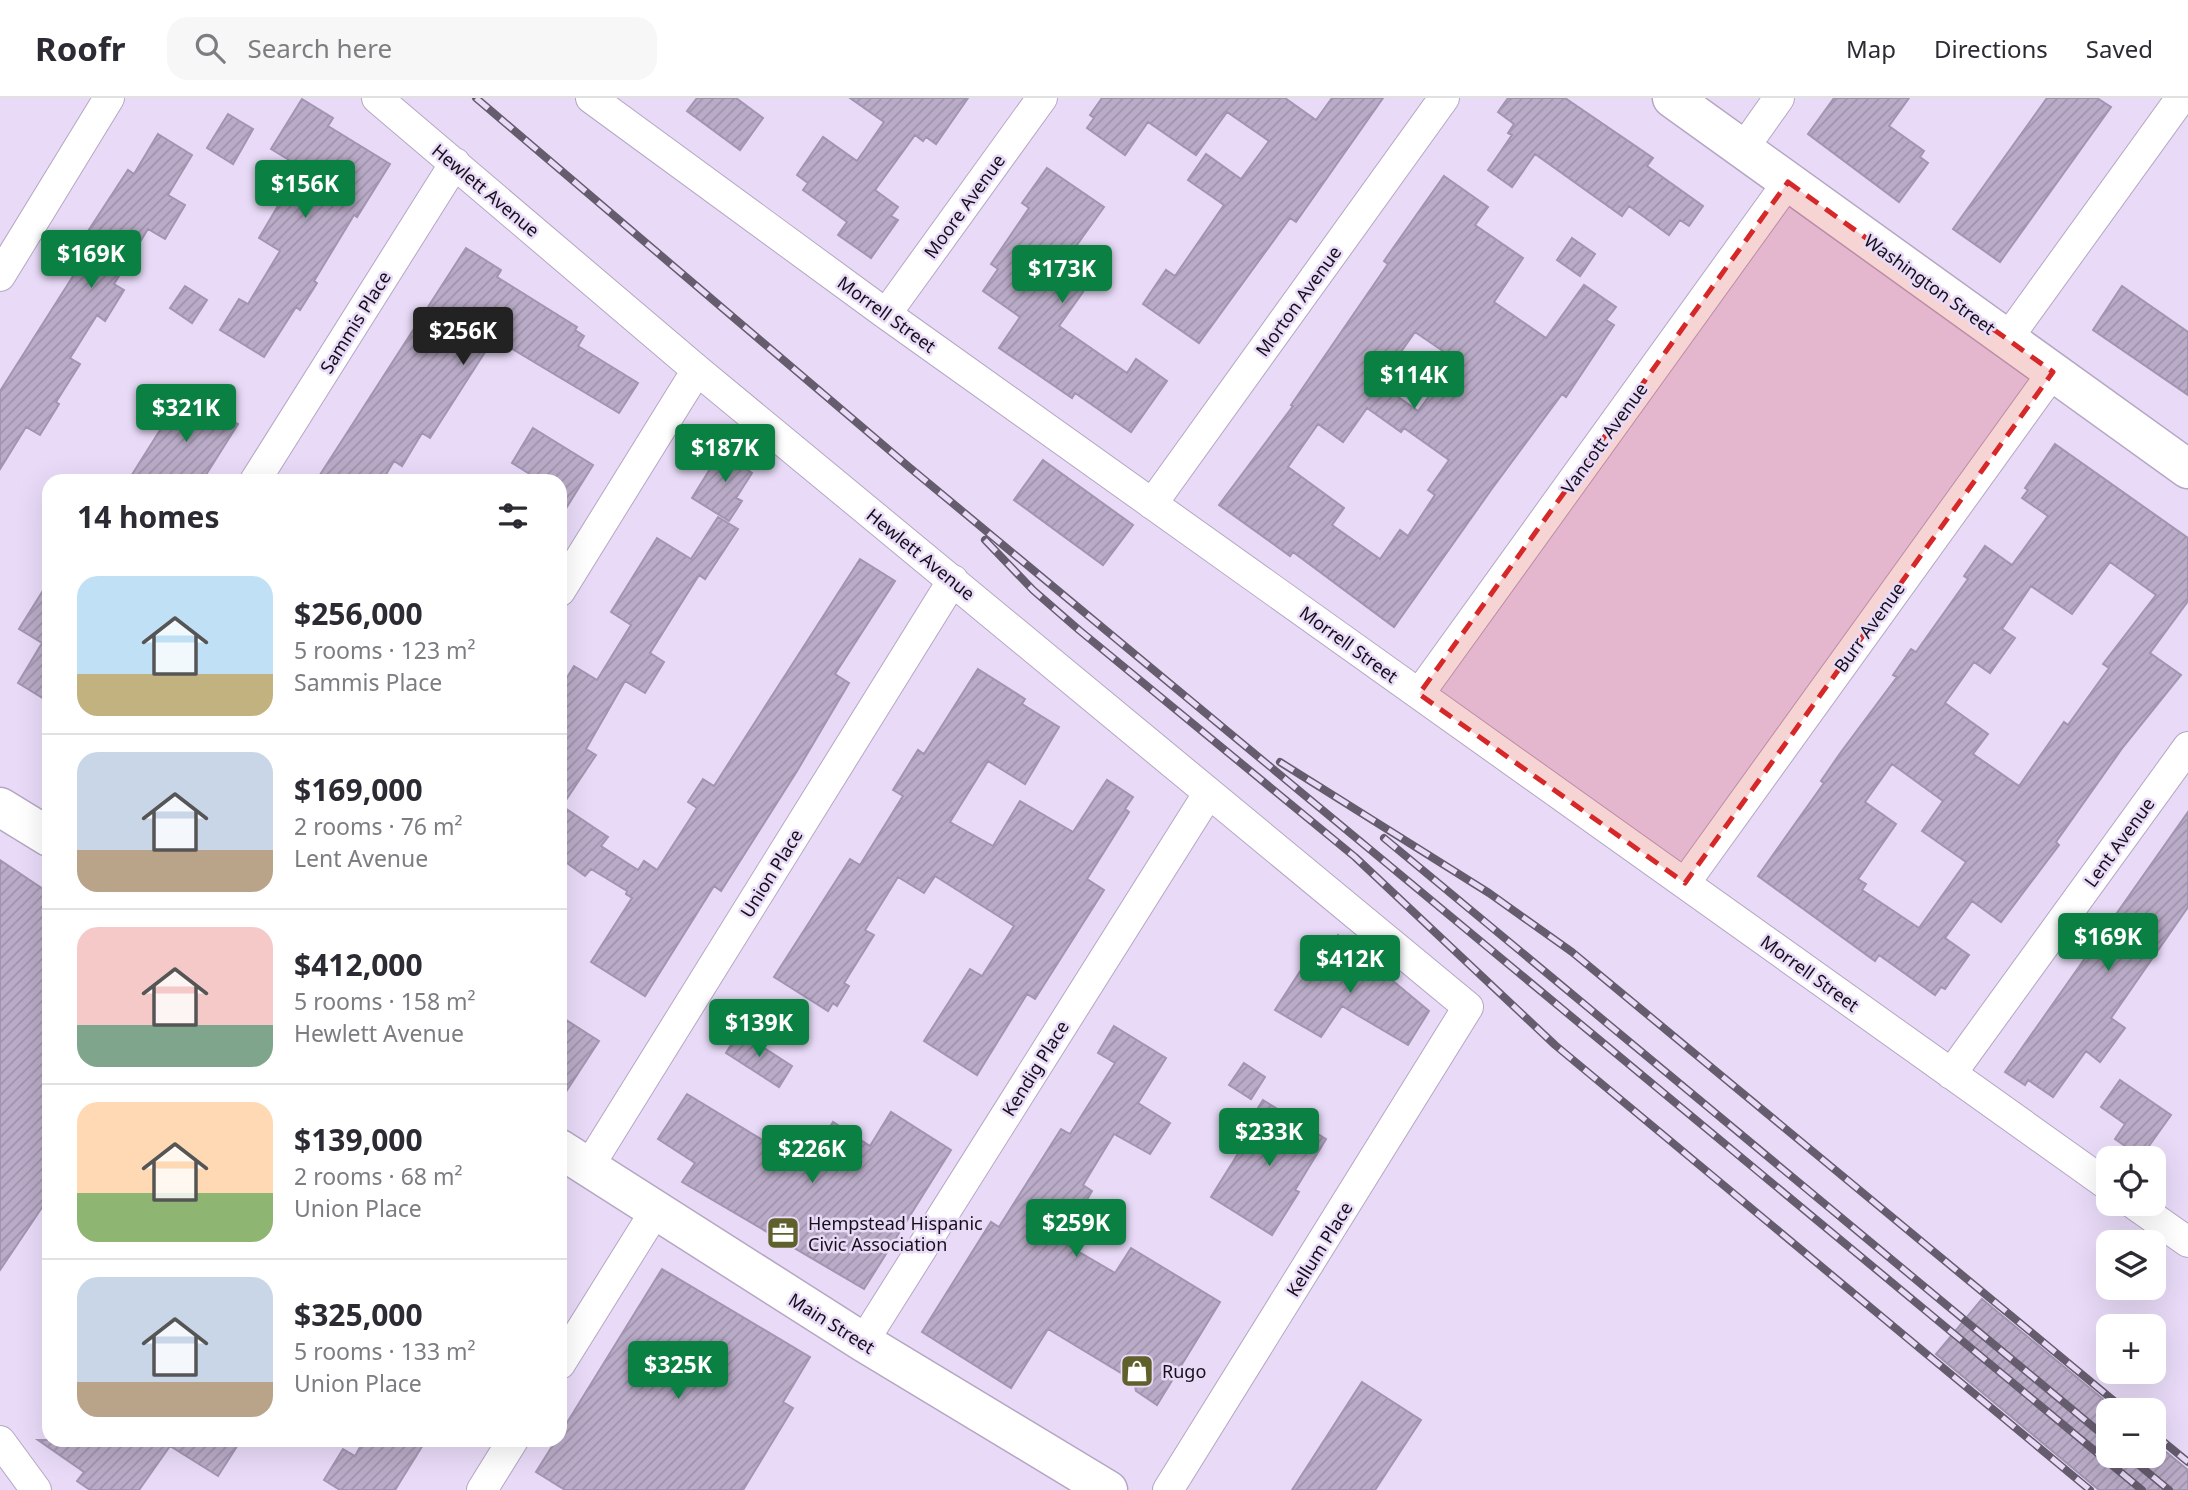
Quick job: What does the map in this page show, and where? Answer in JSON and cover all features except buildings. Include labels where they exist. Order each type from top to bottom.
[{"type":"street","points":[[0,276],[109,98]]},
{"type":"street","name":"Hewlett Avenue","points":[[377,98],[697,370],[1468,1007]]},
{"type":"street","name":"Moore Avenue","points":[[886,314],[1042,98]]},
{"type":"street","name":"Morton Avenue","points":[[1152,503],[1444,98]]},
{"type":"street","name":"Washington Street","points":[[1672,98],[2188,469]]},
{"type":"street","points":[[1743,149],[1779,98]]},
{"type":"street","points":[[2007,339],[2181,98]]},
{"type":"street","name":"Morrell Street","points":[[611,104],[886,314],[2096,1177]]},
{"type":"street","name":"Sammis Place","points":[[259,474],[455,163]]},
{"type":"street","name":"Vancott Avenue","points":[[1419,694],[1788,182]]},
{"type":"street","points":[[567,581],[697,370]]},
{"type":"street","name":"Burr Avenue","points":[[1685,883],[2053,372]]},
{"type":"street","name":"Union Place","points":[[574,1158],[953,580]]},
{"type":"street","name":"Lent Avenue","points":[[1951,1074],[2188,747]]},
{"type":"street","name":"Kendig Place","points":[[863,1342],[1208,794]]},
{"type":"street","points":[[0,807],[42,825]]},
{"type":"street","name":"Kellum Place","points":[[1168,1490],[1468,1007]]},
{"type":"street","name":"Main Street","points":[[574,1158],[863,1342],[1108,1490]]},
{"type":"street","points":[[567,1353],[656,1210]]},
{"type":"street","points":[[2151,1216],[2188,1242]]},
{"type":"street","points":[[0,1441],[36,1490]]},
{"type":"street","points":[[482,1490],[509,1447]]},
{"type":"highlighted area","points":[[1788,182],[2053,372],[1685,883],[1419,694]]},
{"type":"railway","points":[[476,98],[909,467],[2142,1490]]},
{"type":"railway","points":[[985,540],[1033,590],[1079,630],[1355,857],[1555,1045],[2090,1490]]},
{"type":"railway","points":[[1280,762],[1489,893],[1572,952],[2111,1398]]},
{"type":"railway","points":[[1384,838],[2096,1429]]},
{"type":"railway","points":[[2166,1444],[2188,1462]]},
{"type":"railway","points":[[2142,1468],[2169,1490]]},
{"type":"place","name":"Hempstead Hispanic Civic Association","points":[[783,1233]]},
{"type":"place","name":"Rugo","points":[[1137,1371]]}]
